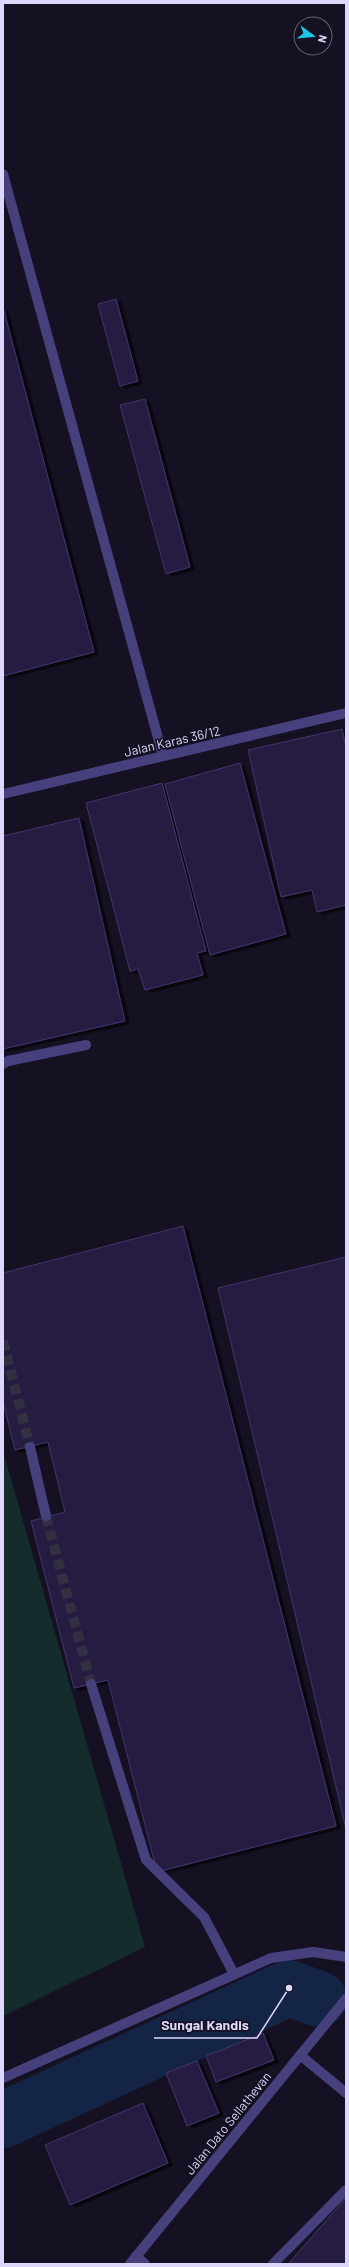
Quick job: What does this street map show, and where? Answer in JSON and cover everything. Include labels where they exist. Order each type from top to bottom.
[{"type":"street","points":[[3,174],[163,756]]},
{"type":"street","name":"Jalan Karas 36/12","points":[[3,794],[346,713]]},
{"type":"street","points":[[3,1064],[8,1061],[86,1045]]},
{"type":"street","points":[[30,1447],[46,1516]]},
{"type":"street","points":[[90,1684],[146,1860],[204,1917],[234,1974]]},
{"type":"street","points":[[3,2078],[271,1958],[313,1952],[346,1957]]},
{"type":"street","name":"Jalan Dato Sellathevan","points":[[133,2260],[346,1999]]},
{"type":"street","points":[[300,2055],[346,2093]]},
{"type":"street","points":[[273,2264],[346,2190]]},
{"type":"street","points":[[133,2260],[145,2264]]},
{"type":"green space","points":[[3,1451],[145,1947],[3,2016]]},
{"type":"building","points":[[116,299],[138,381],[120,386],[98,304]]},
{"type":"building","points":[[3,307],[94,652],[3,676]]},
{"type":"building","points":[[145,399],[190,567],[166,574],[120,405]]},
{"type":"building","points":[[342,729],[346,747],[346,905],[317,912],[312,890],[281,897],[248,750]]},
{"type":"building","points":[[240,763],[286,934],[210,955],[165,784]]},
{"type":"building","points":[[162,783],[206,951],[197,953],[203,975],[145,990],[138,969],[130,971],[86,803]]},
{"type":"building","points":[[79,818],[125,1021],[3,1049],[3,836]]},
{"type":"building","points":[[183,1226],[336,1826],[157,1872],[108,1680],[74,1688],[31,1521],[65,1512],[48,1442],[15,1450],[3,1402],[3,1273]]},
{"type":"building","points":[[346,1257],[346,1829],[218,1288]]},
{"type":"building","points":[[263,2033],[274,2060],[216,2082],[206,2056]]},
{"type":"building","points":[[197,2061],[219,2113],[187,2126],[166,2073]]},
{"type":"building","points":[[143,2103],[168,2163],[70,2205],[45,2145]]},
{"type":"building","points":[[346,2198],[346,2264],[288,2264]]},
{"type":"waterway","points":[[3,2120],[289,1988],[319,1999]]},
{"type":"tunnel","points":[[3,1341],[30,1447]]},
{"type":"tunnel","points":[[46,1516],[91,1684]]},
{"type":"place","name":"Sungai Kandis","points":[[289,1988]]}]
